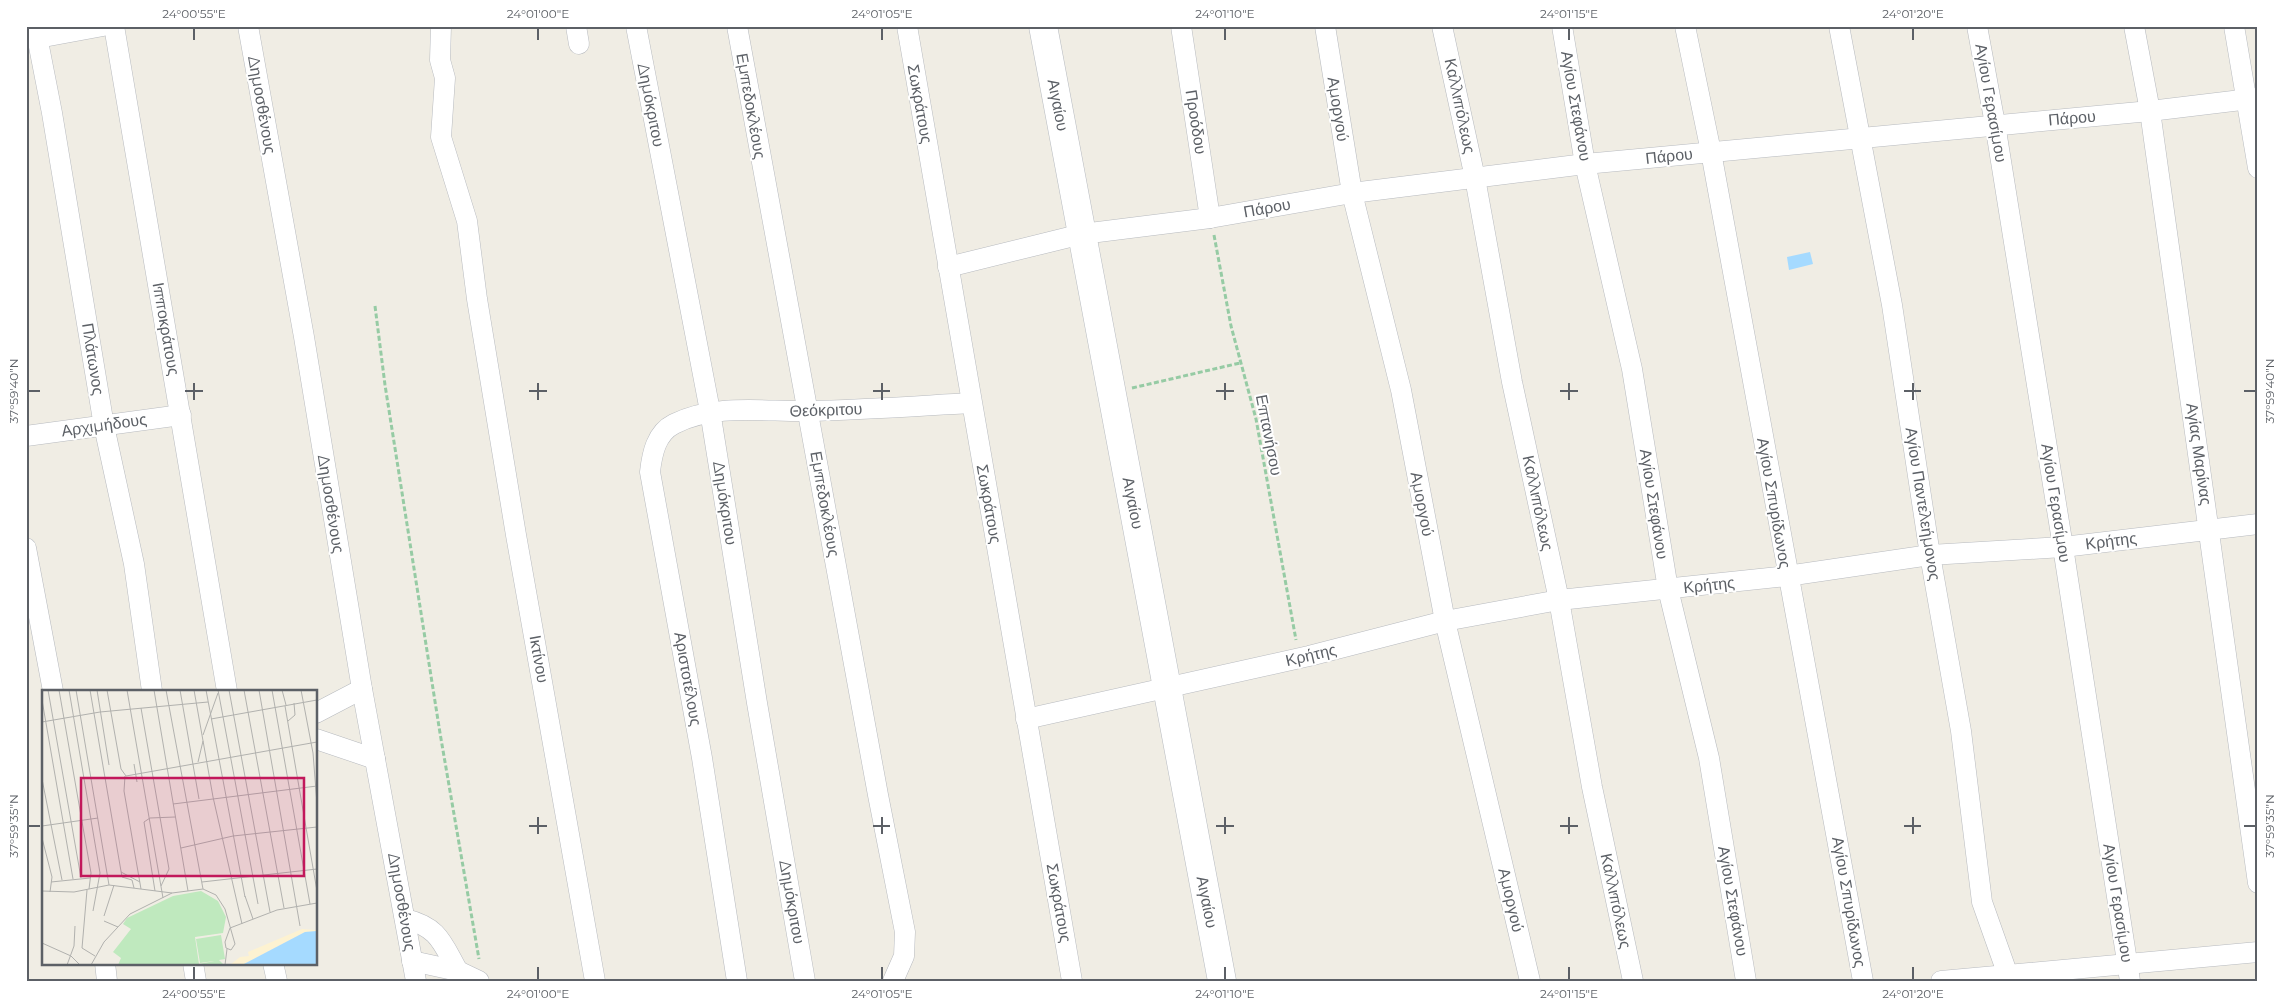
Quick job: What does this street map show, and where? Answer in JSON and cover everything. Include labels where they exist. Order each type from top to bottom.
[{"type":"main road","name":"Αιγαίου","points":[[1043,26],[1222,981]]},
{"type":"street","points":[[37,32],[103,26]]},
{"type":"street","name":"Ιπποκράτους","points":[[114,26],[227,690]]},
{"type":"street","name":"Δημοσθένους","points":[[248,26],[304,337],[362,689],[414,971]]},
{"type":"street","name":"Ικτίνου","points":[[441,26],[440,60],[445,78],[441,137],[467,221],[477,299],[485,336],[516,535],[595,981]]},
{"type":"street","name":"Δημόκριτου","points":[[636,26],[710,412],[757,703],[805,981]]},
{"type":"street","name":"Εμπεδοκλέους","points":[[737,26],[876,785],[905,932],[904,956],[893,981]]},
{"type":"street","name":"Σωκράτους","points":[[907,26],[1072,981]]},
{"type":"street","name":"Προόδου","points":[[1182,26],[1210,218]]},
{"type":"street","name":"Αμοργού","points":[[1325,26],[1352,193],[1401,390],[1445,621],[1530,981]]},
{"type":"street","name":"Καλλιπόλεως","points":[[1442,26],[1475,178],[1512,382],[1559,600],[1592,787],[1633,981]]},
{"type":"street","name":"Αγίου Στεφάνου","points":[[1562,26],[1586,164],[1632,369],[1668,589],[1709,758],[1746,981]]},
{"type":"street","name":"Αγίου Σπυρίδωνος","points":[[1685,26],[1711,152],[1787,576],[1825,768],[1863,981]]},
{"type":"street","name":"Αγίου Παντελεήμονος","points":[[1839,26],[1892,306],[1930,555],[1961,731],[1982,902],[2009,978]]},
{"type":"street","name":"Αγίου Γερασίμου","points":[[1977,26],[1995,124],[2063,547],[2129,973]]},
{"type":"street","name":"Αγίας Μαρίνας","points":[[2134,26],[2150,111],[2258,883]]},
{"type":"street","points":[[2234,26],[2252,99],[2258,168]]},
{"type":"street","name":"Πλάτωνος","points":[[37,32],[104,426],[134,564],[152,690]]},
{"type":"street","name":"Πάρου","points":[[948,267],[1082,234],[1210,218],[1352,193],[1586,164],[1995,124],[2150,111],[2252,99]]},
{"type":"street","name":"Θεόκριτου","points":[[710,412],[809,411],[972,403]]},
{"type":"street","name":"Αριστοτέλους","points":[[710,412],[673,424],[659,437],[652,455],[650,472],[702,758],[737,981]]},
{"type":"street","name":"Αρχιμήδους","points":[[26,436],[181,415]]},
{"type":"street","name":"Κρήτης","points":[[1026,719],[1300,658],[1445,621],[1559,600],[1787,576],[1930,555],[2063,547],[2258,524]]},
{"type":"street","points":[[26,548],[53,690]]},
{"type":"street","points":[[318,712],[362,689]]},
{"type":"street","points":[[318,740],[375,759]]},
{"type":"street","points":[[405,919],[421,923],[430,928],[439,938],[458,971]]},
{"type":"street","points":[[1941,981],[2129,973],[2258,952]]},
{"type":"street","points":[[105,964],[107,981]]},
{"type":"street","points":[[193,964],[196,981]]},
{"type":"street","points":[[273,964],[277,981]]},
{"type":"street","points":[[414,971],[479,973]]},
{"type":"path","name":"Επτανήσου","points":[[1210,218],[1231,326],[1256,419],[1300,658]]},
{"type":"path","points":[[375,306],[385,385],[479,973]]},
{"type":"path","points":[[1112,393],[1240,363]]},
{"type":"water","points":[[1810,252],[1813,264],[1789,270],[1787,257]]}]
